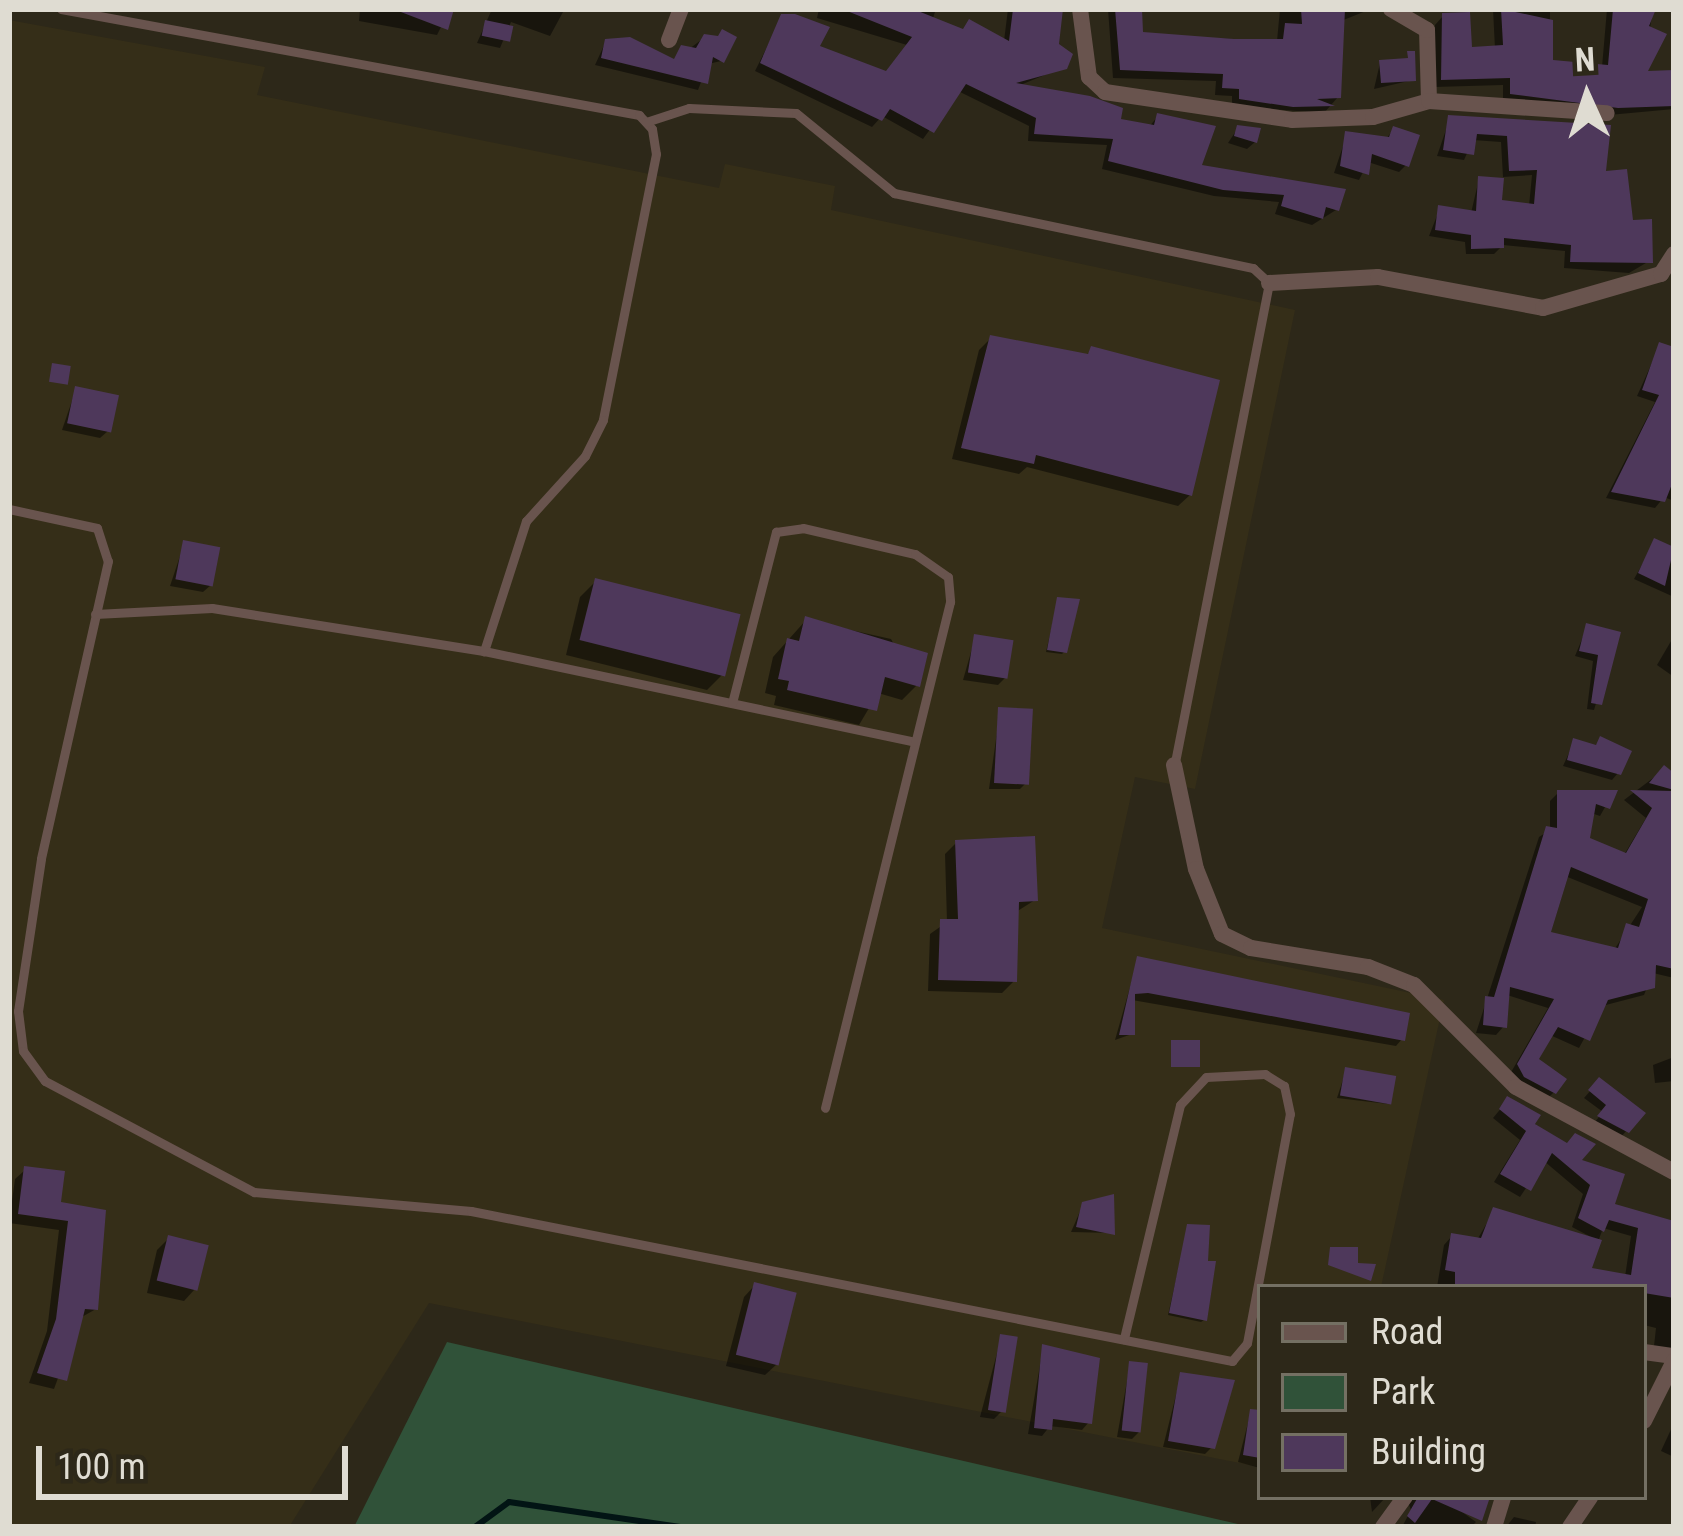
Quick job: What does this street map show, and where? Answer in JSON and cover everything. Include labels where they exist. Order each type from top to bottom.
[{"type":"street","points":[[669,40],[681,9]]},
{"type":"street","points":[[1080,9],[1095,85],[1119,95],[1292,120],[1373,117],[1429,101],[1607,113]]},
{"type":"street","points":[[1391,9],[1427,30],[1429,101]]},
{"type":"street","points":[[1269,283],[1378,277],[1543,308],[1661,274],[1674,254]]},
{"type":"street","points":[[1174,765],[1196,869],[1222,934],[1251,948],[1368,968],[1414,985],[1516,1088],[1674,1172]]},
{"type":"street","points":[[1647,1415],[1674,1358]]},
{"type":"street","points":[[1383,1527],[1403,1500]]},
{"type":"street","points":[[1570,1527],[1588,1500]]},
{"type":"lane","points":[[61,9],[639,115],[646,122],[656,154],[603,420],[584,456],[526,521],[484,651]]},
{"type":"lane","points":[[646,122],[689,108],[796,113],[894,193],[1253,268],[1269,283],[1174,765]]},
{"type":"lane","points":[[9,509],[97,528],[108,561],[18,1011],[23,1051],[45,1081],[254,1192],[470,1211],[1124,1339],[1240,1358],[1290,1114],[1284,1085],[1265,1074],[1206,1077],[1180,1105],[1124,1339]]},
{"type":"lane","points":[[732,703],[776,532],[803,528],[915,554],[949,577],[950,602],[825,1108]]},
{"type":"lane","points":[[95,614],[212,608],[484,651],[912,741]]},
{"type":"shaded area","points":[[9,20],[265,67],[257,95],[719,188],[725,164],[835,186],[831,210],[1295,310],[1195,789],[1135,777],[1102,928],[1444,1000],[1382,1284],[1257,1284],[1257,1466],[429,1303],[289,1527],[9,1527]]},
{"type":"green space","points":[[447,1342],[1251,1527],[354,1527]]},
{"type":"building","points":[[393,9],[454,9],[448,30]]},
{"type":"building","points":[[842,9],[913,9],[963,29],[969,19],[1009,41],[1013,9],[1063,9],[1059,44],[1073,54],[1067,69],[1016,83],[1090,96],[1123,108],[1121,119],[1154,125],[1157,113],[1216,126],[1202,165],[1346,189],[1339,211],[1326,207],[1323,219],[1281,206],[1284,195],[1223,190],[1108,161],[1113,139],[1034,134],[1036,118],[966,84],[934,133],[890,109],[882,121],[760,63],[781,14],[795,14],[830,27],[820,46],[886,71],[912,37]]},
{"type":"building","points":[[1115,9],[1142,9],[1143,32],[1283,39],[1285,23],[1302,24],[1301,9],[1345,9],[1341,98],[1317,99],[1335,106],[1293,107],[1239,99],[1239,89],[1222,88],[1223,74],[1120,70]]},
{"type":"building","points":[[1501,9],[1553,20],[1553,60],[1608,65],[1613,9],[1656,9],[1649,26],[1667,34],[1648,71],[1674,70],[1674,106],[1618,108],[1510,94],[1510,78],[1441,80],[1442,13],[1470,12],[1472,47],[1503,45]]},
{"type":"building","points":[[485,20],[513,26],[510,42],[482,36]]},
{"type":"building","points":[[722,29],[737,37],[724,63],[713,57],[708,84],[601,58],[605,39],[630,37],[674,59],[681,45],[696,48],[704,34],[718,36]]},
{"type":"building","points":[[1407,51],[1415,51],[1416,81],[1381,83],[1379,60],[1408,58]]},
{"type":"building","points":[[1448,115],[1611,125],[1606,171],[1627,169],[1633,220],[1652,219],[1653,263],[1570,262],[1571,245],[1504,238],[1504,248],[1471,249],[1471,235],[1435,230],[1438,205],[1476,211],[1478,176],[1504,178],[1502,200],[1534,204],[1537,170],[1509,171],[1507,136],[1477,134],[1474,155],[1443,150]]},
{"type":"building","points":[[1237,125],[1261,128],[1257,143],[1234,136]]},
{"type":"building","points":[[1393,126],[1420,135],[1409,167],[1372,154],[1369,175],[1340,166],[1345,131],[1389,137]]},
{"type":"building","points":[[990,335],[1088,354],[1091,346],[1220,380],[1192,496],[1036,455],[1034,464],[961,448]]},
{"type":"building","points":[[1659,342],[1674,347],[1674,479],[1665,502],[1611,492],[1659,395],[1642,390]]},
{"type":"building","points":[[52,363],[71,366],[68,385],[49,382]]},
{"type":"building","points":[[75,386],[119,395],[111,433],[67,423]]},
{"type":"building","points":[[1654,538],[1674,547],[1665,586],[1638,573]]},
{"type":"building","points":[[183,540],[220,547],[213,587],[175,579]]},
{"type":"building","points":[[595,578],[741,614],[725,676],[580,640]]},
{"type":"building","points":[[1057,597],[1080,599],[1067,653],[1047,650]]},
{"type":"building","points":[[805,616],[928,653],[920,687],[885,677],[877,711],[787,690],[789,681],[778,679],[787,638],[799,641]]},
{"type":"building","points":[[1586,623],[1621,632],[1602,705],[1591,703],[1598,655],[1579,651]]},
{"type":"building","points":[[974,634],[1014,640],[1007,679],[968,673]]},
{"type":"building","points":[[998,707],[1033,709],[1029,785],[994,783]]},
{"type":"building","points":[[1600,736],[1632,751],[1621,775],[1567,760],[1573,738],[1596,745]]},
{"type":"building","points":[[1664,765],[1674,773],[1674,790],[1649,783]]},
{"type":"building","points":[[1557,790],[1618,790],[1610,809],[1596,804],[1590,838],[1626,853],[1652,808],[1630,790],[1674,791],[1674,969],[1656,965],[1655,988],[1608,1000],[1590,1041],[1558,1027],[1539,1059],[1567,1079],[1556,1094],[1524,1077],[1517,1064],[1554,999],[1510,987],[1507,1028],[1483,1025],[1485,996],[1494,997],[1546,826],[1557,828]],"holes":[[[1571,867],[1648,899],[1639,927],[1626,923],[1618,948],[1551,932]]]},
{"type":"building","points":[[1035,836],[1038,901],[1019,902],[1017,982],[938,980],[940,919],[958,919],[955,840]]},
{"type":"building","points":[[1137,956],[1410,1013],[1405,1041],[1148,993],[1135,994],[1135,1035],[1119,1035]]},
{"type":"building","points":[[1171,1040],[1200,1040],[1200,1067],[1171,1067]]},
{"type":"building","points":[[1345,1067],[1396,1076],[1391,1105],[1340,1096]]},
{"type":"building","points":[[1599,1077],[1646,1113],[1629,1133],[1597,1116],[1606,1105],[1588,1090]]},
{"type":"building","points":[[1507,1096],[1541,1115],[1535,1124],[1567,1143],[1575,1133],[1596,1144],[1582,1160],[1625,1174],[1615,1204],[1674,1221],[1674,1298],[1647,1294],[1647,1284],[1455,1284],[1455,1272],[1445,1270],[1451,1233],[1481,1238],[1493,1207],[1602,1240],[1592,1268],[1631,1275],[1638,1228],[1609,1220],[1604,1232],[1578,1218],[1590,1185],[1552,1153],[1531,1191],[1500,1174],[1526,1131],[1499,1109]]},
{"type":"building","points":[[24,1166],[65,1171],[61,1202],[106,1210],[98,1310],[85,1309],[67,1381],[37,1373],[56,1319],[68,1221],[18,1214]]},
{"type":"building","points":[[1114,1194],[1115,1235],[1076,1227],[1082,1202]]},
{"type":"building","points":[[1187,1224],[1210,1225],[1208,1261],[1216,1261],[1207,1321],[1169,1313]]},
{"type":"building","points":[[168,1235],[209,1245],[197,1291],[157,1281]]},
{"type":"building","points":[[1330,1247],[1358,1247],[1358,1263],[1376,1264],[1371,1281],[1328,1265]]},
{"type":"building","points":[[754,1282],[797,1293],[779,1365],[736,1355]]},
{"type":"building","points":[[1000,1334],[1018,1337],[1006,1413],[988,1410]]},
{"type":"building","points":[[1042,1344],[1100,1358],[1092,1424],[1053,1419],[1052,1430],[1034,1428]]},
{"type":"building","points":[[1129,1361],[1148,1363],[1141,1433],[1122,1431]]},
{"type":"building","points":[[1180,1372],[1235,1380],[1215,1449],[1168,1441]]},
{"type":"building","points":[[1250,1409],[1257,1410],[1257,1457],[1243,1455]]},
{"type":"building","points":[[1416,1500],[1431,1500],[1415,1523],[1407,1516]]},
{"type":"building","points":[[1434,1500],[1489,1500],[1482,1521]]},
{"type":"waterway","points":[[475,1527],[509,1502],[680,1527]]}]
